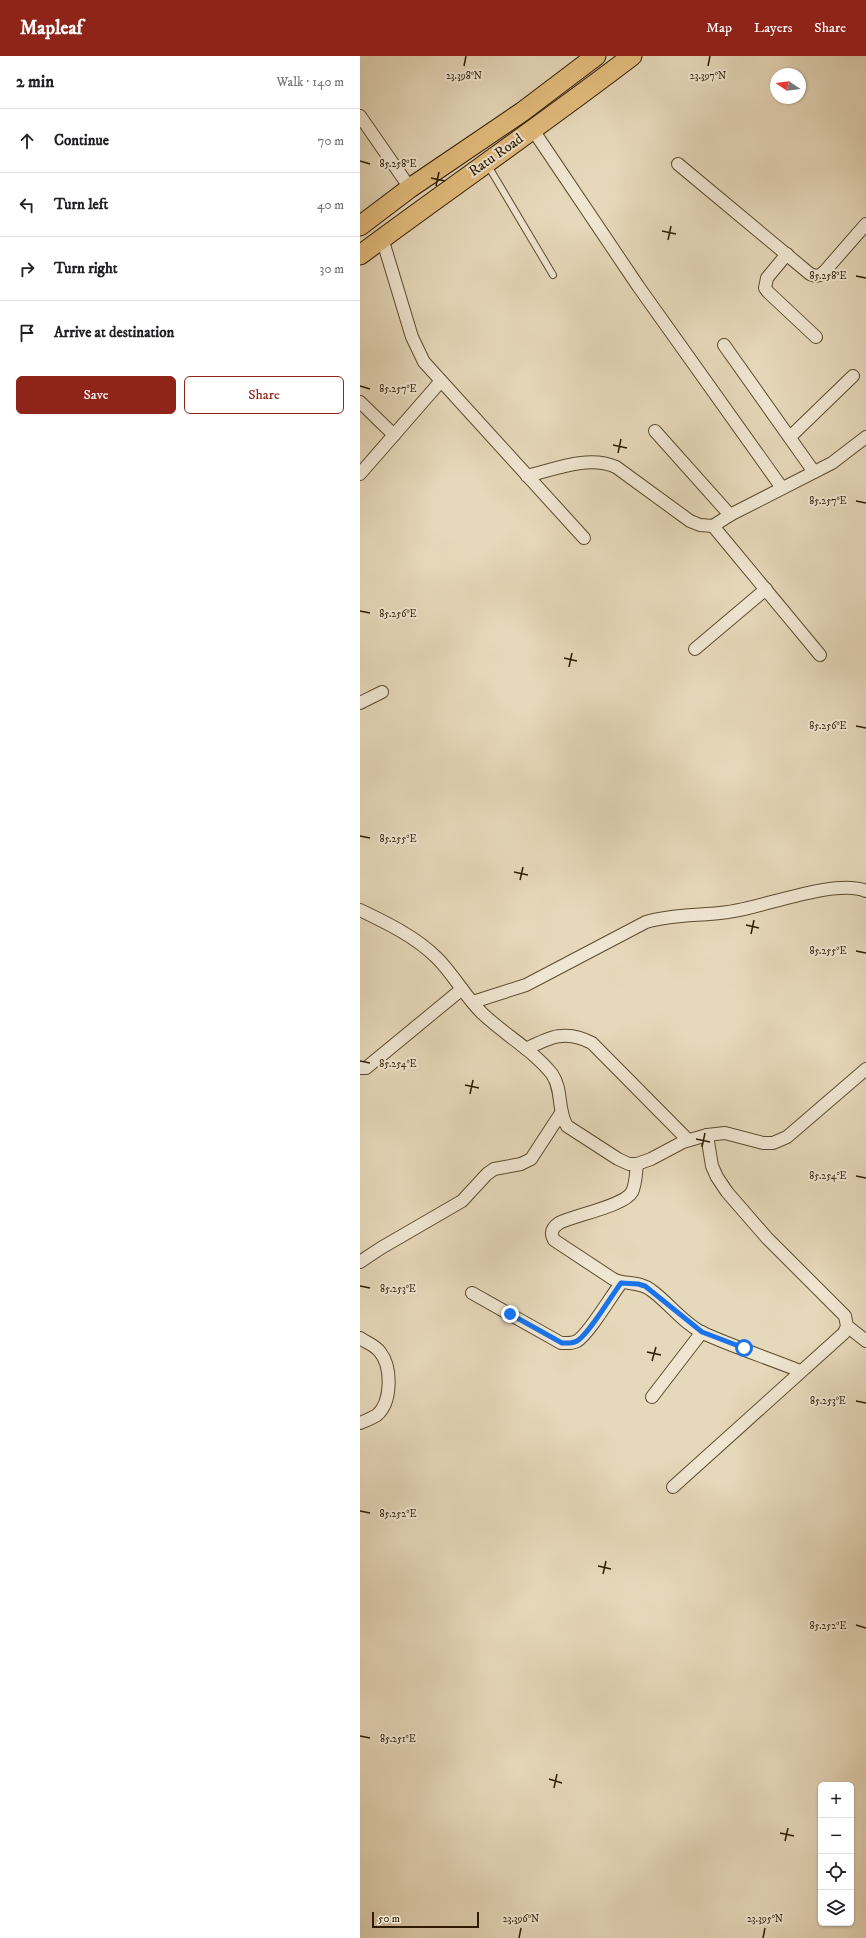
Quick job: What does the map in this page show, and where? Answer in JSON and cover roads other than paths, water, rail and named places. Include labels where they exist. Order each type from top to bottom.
[{"type":"main road","name":"Ratu Road","points":[[360,226],[410,188],[522,112],[596,56]]},
{"type":"main road","name":"Ratu Road","points":[[360,255],[632,56]]},
{"type":"street","points":[[360,116],[410,188]]},
{"type":"street","points":[[532,130],[638,286],[782,488]]},
{"type":"street","points":[[678,164],[810,274],[820,276],[866,224]]},
{"type":"street","points":[[382,238],[412,337],[424,362],[584,538]]},
{"type":"street","points":[[787,254],[767,278],[765,288],[816,337]]},
{"type":"street","points":[[724,345],[814,472]]},
{"type":"street","points":[[790,437],[853,376]]},
{"type":"street","points":[[360,474],[441,381]]},
{"type":"street","points":[[360,402],[394,435]]},
{"type":"street","points":[[655,431],[730,515]]},
{"type":"street","points":[[527,476],[588,462],[609,464],[616,467],[690,521],[700,525],[713,526],[730,515],[840,458],[866,437]]},
{"type":"street","points":[[713,526],[820,654]]},
{"type":"street","points":[[695,649],[766,589]]},
{"type":"street","points":[[360,703],[382,692]]},
{"type":"street","points":[[473,1002],[526,985],[646,922],[664,916],[703,916],[730,912],[769,902],[848,887],[866,891]]},
{"type":"street","points":[[360,910],[384,921],[419,943],[438,959],[482,1013],[541,1062],[557,1084],[561,1113],[567,1126],[578,1135],[618,1160],[629,1164],[637,1164],[651,1159],[688,1140],[706,1134],[725,1132],[763,1143],[773,1143],[787,1137],[866,1069]]},
{"type":"street","points":[[360,1068],[366,1068],[462,988]]},
{"type":"street","points":[[526,1049],[548,1038],[558,1036],[582,1038],[592,1043],[688,1140]]},
{"type":"street","points":[[362,1258],[462,1200],[487,1174],[494,1169],[521,1164],[531,1159],[561,1113]]},
{"type":"street","points":[[673,1487],[800,1370],[844,1333],[846,1326],[845,1316],[767,1238],[727,1192],[712,1166],[706,1134]]},
{"type":"street","points":[[637,1164],[633,1190],[629,1196],[610,1205],[565,1220],[554,1226],[552,1231],[554,1240],[613,1279],[621,1283],[638,1284],[651,1290],[683,1318],[702,1332],[800,1370]]},
{"type":"street","points":[[472,1293],[562,1343],[571,1343],[579,1340],[587,1331],[621,1283]]},
{"type":"street","points":[[846,1326],[866,1341]]},
{"type":"street","points":[[652,1397],[702,1332]]},
{"type":"street","points":[[360,1338],[374,1346],[382,1354],[388,1377],[386,1399],[383,1408],[377,1415],[360,1423]]},
{"type":"lane","points":[[486,163],[553,275]]}]
